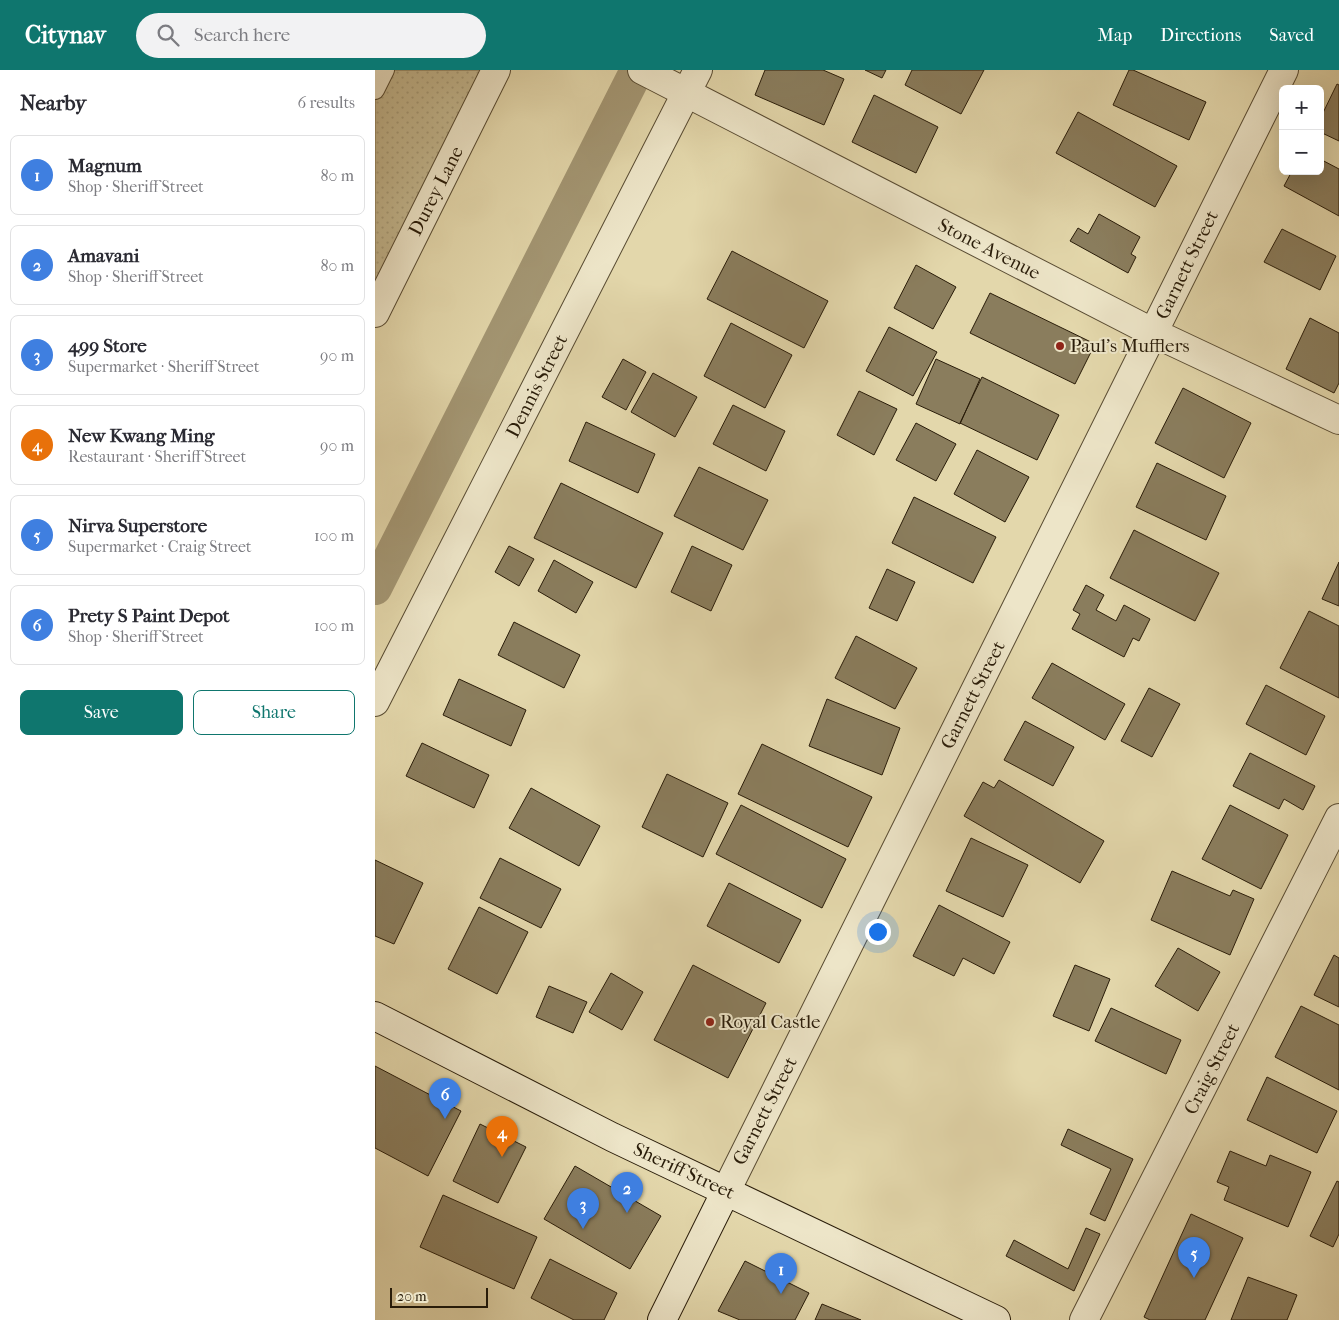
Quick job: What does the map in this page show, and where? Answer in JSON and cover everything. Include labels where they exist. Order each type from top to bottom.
[{"type":"street","name":"Durey Lane","points":[[377,304],[496,70]]},
{"type":"street","name":"Stone Avenue","points":[[642,70],[693,82],[1153,333],[1339,420]]},
{"type":"street","name":"Garnett Street","points":[[662,1320],[1284,70]]},
{"type":"street","name":"Dennis Street","points":[[375,702],[693,82]]},
{"type":"street","name":"Craig Street","points":[[1084,1320],[1339,818]]},
{"type":"street","name":"Sheriff Street","points":[[375,1016],[612,1137],[996,1320]]},
{"type":"lane","points":[[375,90],[385,70]]},
{"type":"shaded area","points":[[375,70],[487,70],[375,293]]},
{"type":"building","points":[[765,70],[823,70],[844,79],[824,125],[755,95]]},
{"type":"building","points":[[865,70],[886,70],[882,78]]},
{"type":"building","points":[[912,70],[984,70],[961,114],[905,85]]},
{"type":"building","points":[[1129,70],[1133,70],[1206,102],[1189,140],[1113,105]]},
{"type":"building","points":[[1337,84],[1339,85],[1339,141],[1324,134],[1324,111]]},
{"type":"building","points":[[874,95],[938,127],[916,173],[852,142]]},
{"type":"building","points":[[1078,112],[1177,166],[1155,207],[1056,153]]},
{"type":"building","points":[[1324,161],[1339,169],[1339,216],[1284,186],[1290,175],[1324,175]]},
{"type":"building","points":[[1099,214],[1140,237],[1131,254],[1136,257],[1128,273],[1070,241],[1078,228],[1088,234]]},
{"type":"building","points":[[1282,229],[1336,256],[1320,290],[1264,262]]},
{"type":"building","points":[[732,251],[828,301],[804,348],[707,299]]},
{"type":"building","points":[[916,265],[956,287],[933,329],[894,308]]},
{"type":"building","points":[[990,293],[1095,344],[1075,384],[970,333]]},
{"type":"building","points":[[1310,318],[1339,333],[1339,383],[1334,393],[1286,369]]},
{"type":"building","points":[[731,323],[792,355],[765,408],[704,376]]},
{"type":"building","points":[[889,327],[937,352],[913,396],[866,371]]},
{"type":"building","points":[[623,359],[646,372],[626,410],[602,397]]},
{"type":"building","points":[[936,359],[980,379],[960,424],[916,404]]},
{"type":"building","points":[[653,373],[697,397],[675,437],[631,412]]},
{"type":"building","points":[[982,377],[1059,415],[1037,460],[960,423]]},
{"type":"building","points":[[1183,388],[1251,423],[1224,478],[1155,443]]},
{"type":"building","points":[[859,391],[897,409],[874,455],[837,435]]},
{"type":"building","points":[[733,405],[785,431],[766,471],[713,444]]},
{"type":"building","points":[[586,422],[655,454],[638,493],[569,461]]},
{"type":"building","points":[[916,423],[956,444],[936,481],[896,460]]},
{"type":"building","points":[[977,450],[1029,477],[1005,522],[954,494]]},
{"type":"building","points":[[1157,463],[1226,496],[1206,540],[1136,507]]},
{"type":"building","points":[[699,467],[768,500],[743,550],[674,516]]},
{"type":"building","points":[[561,483],[663,533],[636,588],[534,538]]},
{"type":"building","points":[[914,497],[996,537],[973,583],[892,543]]},
{"type":"building","points":[[1134,530],[1219,573],[1195,621],[1110,578]]},
{"type":"building","points":[[509,546],[534,559],[519,586],[495,572]]},
{"type":"building","points":[[692,546],[732,565],[711,611],[671,592]]},
{"type":"building","points":[[554,560],[593,582],[576,613],[538,591]]},
{"type":"building","points":[[1339,562],[1339,606],[1322,599]]},
{"type":"building","points":[[887,569],[915,582],[897,621],[869,608]]},
{"type":"building","points":[[1086,585],[1104,595],[1096,610],[1116,621],[1124,605],[1150,619],[1139,641],[1133,638],[1124,657],[1072,629],[1080,614],[1073,610]]},
{"type":"building","points":[[1309,611],[1339,626],[1339,698],[1280,668]]},
{"type":"building","points":[[514,622],[580,655],[564,688],[498,655]]},
{"type":"building","points":[[856,636],[917,668],[895,709],[835,678]]},
{"type":"building","points":[[1052,663],[1125,704],[1105,740],[1032,698]]},
{"type":"building","points":[[459,679],[526,710],[511,746],[443,715]]},
{"type":"building","points":[[1266,685],[1325,716],[1306,755],[1246,724]]},
{"type":"building","points":[[1149,688],[1180,704],[1152,757],[1121,741]]},
{"type":"building","points":[[827,699],[900,728],[882,775],[809,746]]},
{"type":"building","points":[[1025,721],[1074,747],[1053,786],[1004,760]]},
{"type":"building","points":[[422,743],[489,775],[474,808],[406,776]]},
{"type":"building","points":[[762,744],[872,797],[848,847],[738,794]]},
{"type":"building","points":[[1250,753],[1315,786],[1303,810],[1284,799],[1279,809],[1233,786]]},
{"type":"building","points":[[667,774],[728,803],[703,857],[642,827]]},
{"type":"building","points":[[999,780],[1104,841],[1080,883],[964,816],[983,782],[994,788]]},
{"type":"building","points":[[531,788],[600,826],[579,866],[509,828]]},
{"type":"building","points":[[741,805],[846,859],[822,908],[716,854]]},
{"type":"building","points":[[1230,805],[1288,835],[1261,889],[1202,859]]},
{"type":"building","points":[[971,838],[1028,865],[1003,917],[946,891]]},
{"type":"building","points":[[500,858],[561,889],[541,928],[480,898]]},
{"type":"building","points":[[375,860],[423,883],[394,944],[375,936]]},
{"type":"building","points":[[1172,871],[1230,896],[1233,890],[1254,899],[1230,955],[1151,920]]},
{"type":"building","points":[[729,883],[801,920],[779,963],[707,926]]},
{"type":"building","points":[[939,905],[1010,942],[994,974],[963,958],[954,976],[913,956]]},
{"type":"building","points":[[479,907],[528,932],[497,994],[448,969]]},
{"type":"building","points":[[1178,948],[1220,972],[1198,1011],[1155,986]]},
{"type":"building","points":[[1334,955],[1339,958],[1339,1007],[1314,995]]},
{"type":"building","name":"Royal Castle","points":[[693,965],[766,1003],[728,1078],[654,1040]]},
{"type":"building","points":[[1075,965],[1110,979],[1089,1031],[1053,1016]]},
{"type":"building","points":[[611,973],[643,992],[622,1030],[589,1012]]},
{"type":"building","points":[[549,986],[587,1002],[573,1033],[536,1017]]},
{"type":"building","points":[[1301,1006],[1339,1025],[1339,1090],[1275,1057]]},
{"type":"building","points":[[1111,1008],[1181,1040],[1166,1074],[1095,1041]]},
{"type":"building","points":[[375,1066],[461,1111],[428,1176],[375,1148]]},
{"type":"building","points":[[1267,1077],[1337,1111],[1317,1153],[1247,1120]]},
{"type":"building","points":[[480,1124],[526,1147],[498,1203],[453,1181]]},
{"type":"building","points":[[1068,1129],[1133,1159],[1105,1221],[1090,1214],[1111,1169],[1061,1145]]},
{"type":"building","points":[[1230,1151],[1266,1166],[1270,1155],[1311,1172],[1288,1227],[1224,1200],[1229,1187],[1217,1182]]},
{"type":"building","points":[[575,1166],[661,1216],[630,1269],[544,1219]]},
{"type":"building","points":[[1337,1181],[1339,1182],[1339,1234],[1333,1247],[1310,1236]]},
{"type":"building","points":[[443,1195],[537,1237],[514,1289],[420,1247]]},
{"type":"building","points":[[1191,1214],[1243,1238],[1205,1320],[1150,1320],[1144,1317]]},
{"type":"building","points":[[1086,1228],[1100,1234],[1074,1291],[1006,1256],[1014,1240],[1068,1269]]},
{"type":"building","points":[[550,1259],[617,1293],[604,1320],[574,1320],[531,1298]]},
{"type":"building","points":[[745,1261],[809,1293],[795,1320],[740,1320],[718,1311]]},
{"type":"building","points":[[1248,1277],[1297,1295],[1287,1320],[1231,1320]]},
{"type":"building","points":[[822,1304],[861,1320],[815,1320]]},
{"type":"waterway","points":[[375,588],[637,70]]},
{"type":"place","name":"Paul’s Mufflers","points":[[1060,346]]},
{"type":"place","name":"Royal Castle","points":[[710,1022]]},
{"type":"place","name":"Prety S Paint Depot","points":[[445,1119]]},
{"type":"place","name":"New Kwang Ming","points":[[502,1157]]},
{"type":"place","name":"Amavani","points":[[627,1213]]},
{"type":"place","name":"499 Store","points":[[583,1229]]},
{"type":"place","name":"Nirva Superstore","points":[[1194,1278]]},
{"type":"place","name":"Magnum","points":[[781,1294]]}]
